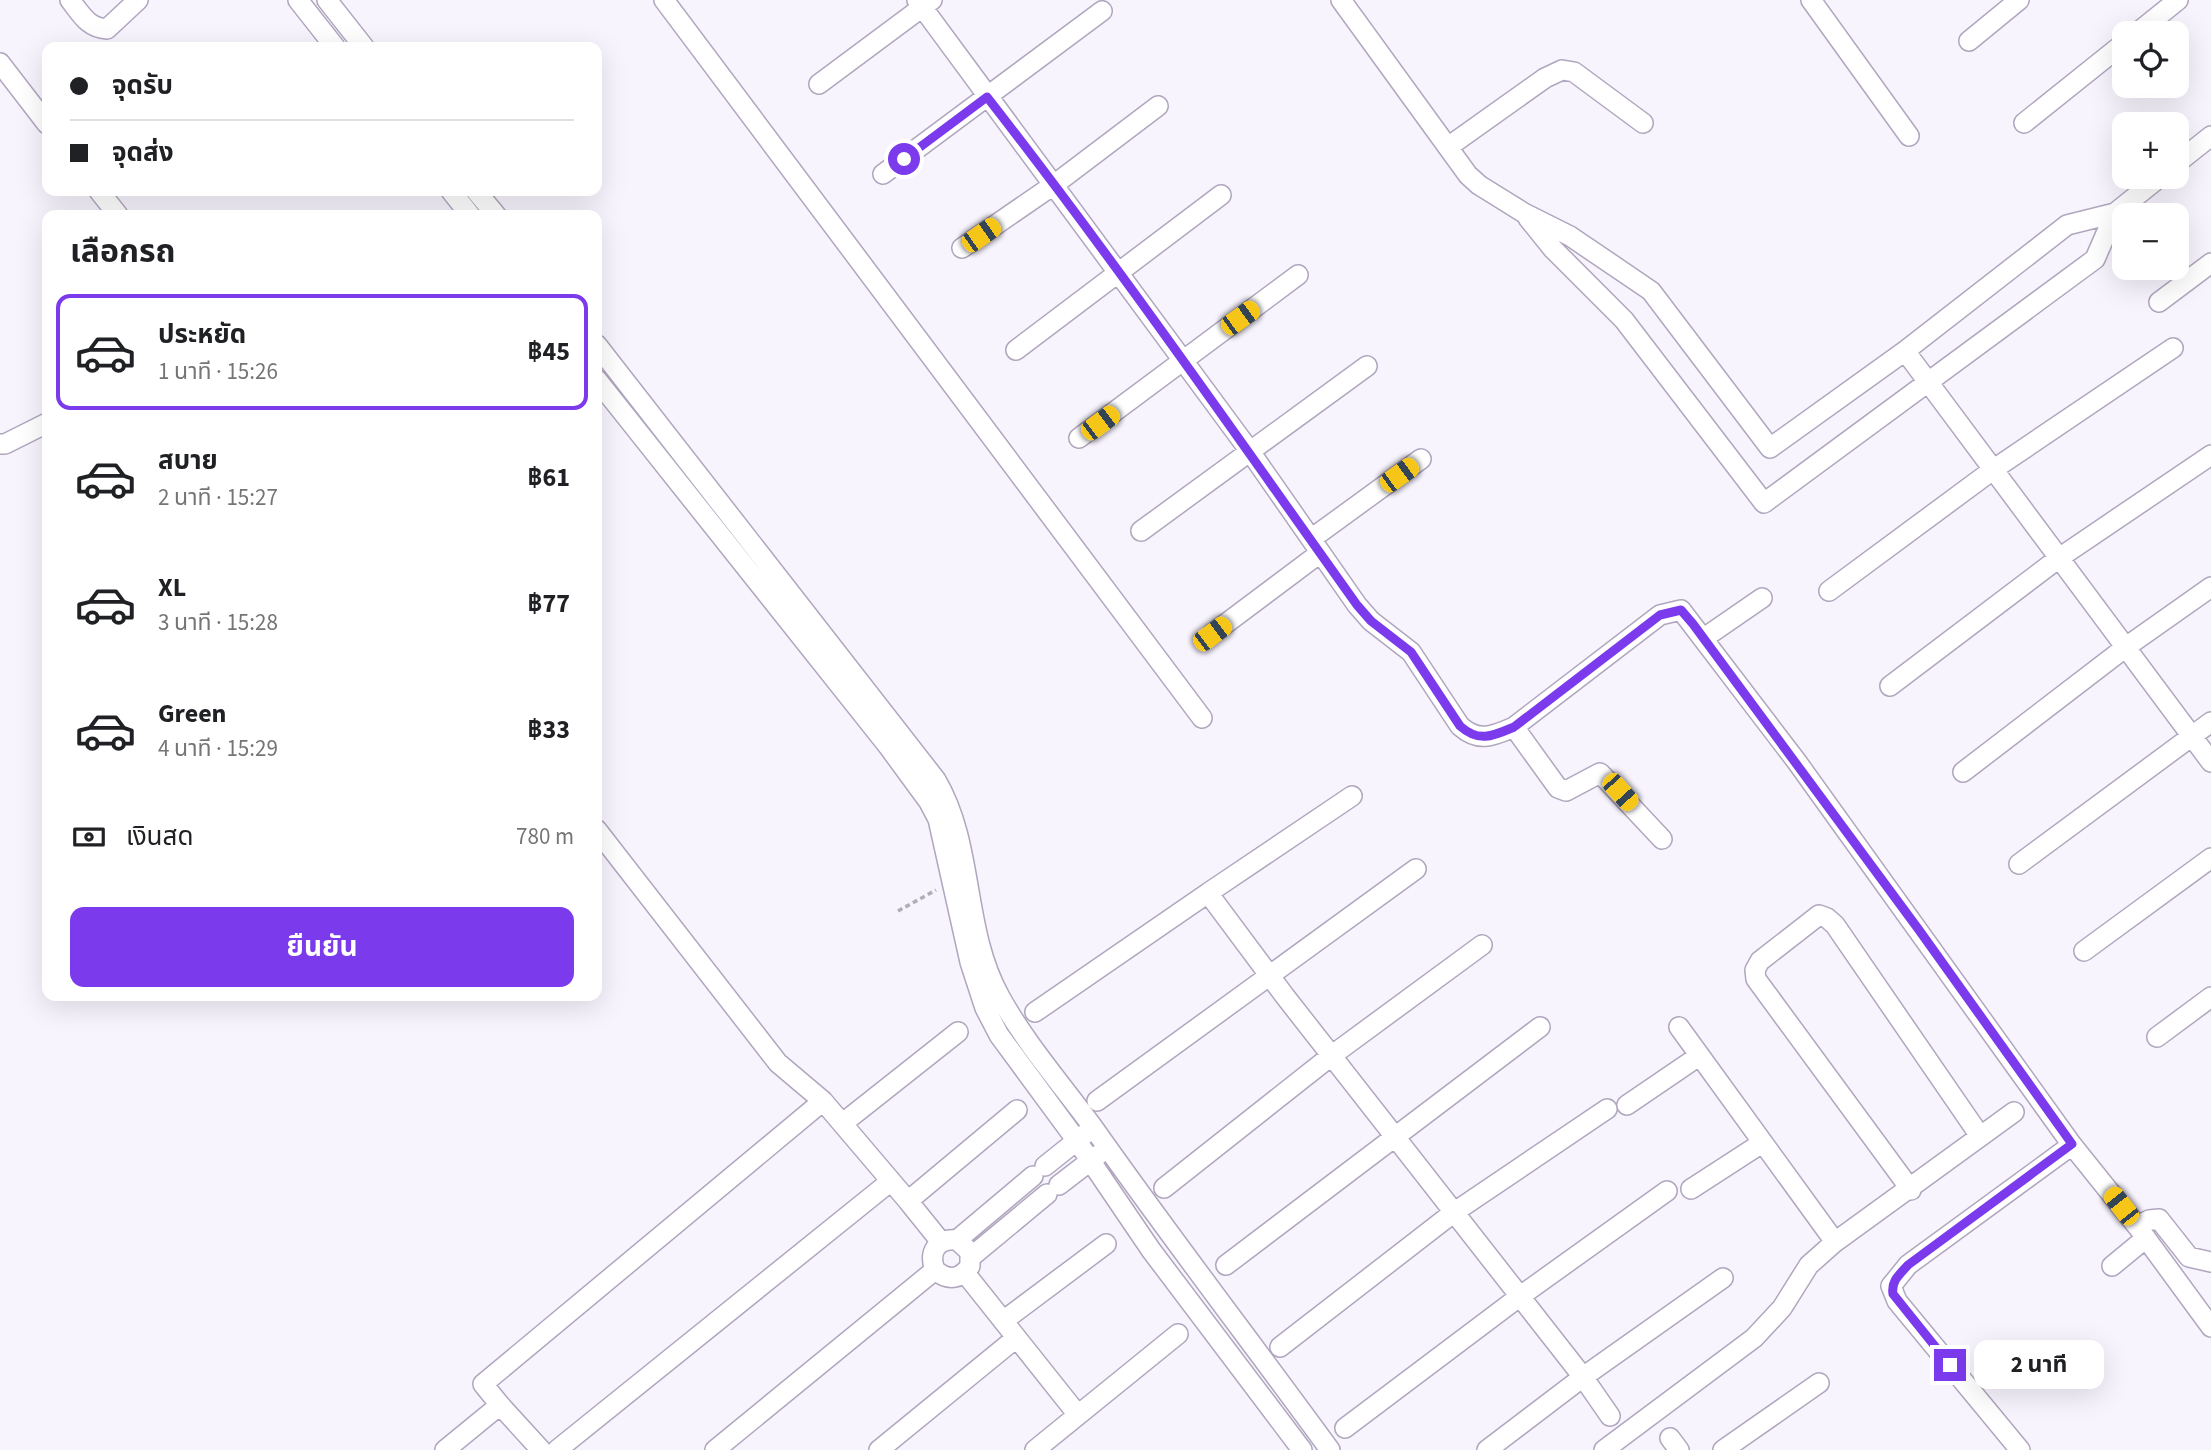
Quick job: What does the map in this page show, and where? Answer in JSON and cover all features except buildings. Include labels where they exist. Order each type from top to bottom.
[{"type":"street","points":[[70,0],[88,23],[107,29],[138,0]]},
{"type":"street","points":[[298,0],[331,42]]},
{"type":"street","points":[[327,0],[360,42]]},
{"type":"street","points":[[664,0],[1202,718]]},
{"type":"street","points":[[1341,0],[1479,186],[1570,236],[1651,291],[1770,448],[1905,351],[2067,225],[2112,214]]},
{"type":"street","points":[[1811,0],[1909,136]]},
{"type":"street","points":[[1969,41],[2019,0]]},
{"type":"street","points":[[2152,21],[2178,0]]},
{"type":"street","points":[[818,85],[924,2],[987,97],[1055,184],[1249,450],[1357,605],[1371,621],[1411,652],[1460,726],[1470,735],[1480,738],[1514,727],[1660,615],[1681,610],[1918,929],[2072,1144],[2211,1326]]},
{"type":"street","points":[[883,174],[1102,11]]},
{"type":"street","points":[[2024,123],[2112,53]]},
{"type":"street","points":[[0,63],[42,118]]},
{"type":"street","points":[[1448,147],[1545,78],[1562,70],[1574,72],[1643,123]]},
{"type":"street","points":[[962,248],[1055,184],[1158,106]]},
{"type":"street","points":[[2189,153],[2211,136]]},
{"type":"street","points":[[2128,203],[2145,189]]},
{"type":"street","points":[[1016,350],[1222,195]]},
{"type":"street","points":[[103,196],[114,210]]},
{"type":"street","points":[[455,196],[466,210]]},
{"type":"street","points":[[481,196],[492,210]]},
{"type":"street","points":[[1524,213],[1553,249],[1624,320],[1762,502],[2095,260],[2112,220]]},
{"type":"street","points":[[2159,302],[2211,262]]},
{"type":"street","points":[[1079,438],[1298,275]]},
{"type":"street","points":[[1829,592],[1994,469],[2173,348]]},
{"type":"street","points":[[602,351],[936,780],[949,803],[956,824],[965,915]]},
{"type":"street","points":[[1905,351],[2211,762]]},
{"type":"street","points":[[1141,531],[1367,366]]},
{"type":"street","points":[[602,386],[888,746],[929,802],[938,819],[953,881],[965,915],[985,1008],[999,1035],[1077,1141],[1151,1250],[1302,1450]]},
{"type":"street","points":[[0,444],[42,426]]},
{"type":"street","points":[[1890,686],[2059,558],[2211,455]]},
{"type":"street","points":[[1212,634],[1421,459]]},
{"type":"street","points":[[1963,772],[2126,647],[2211,587]]},
{"type":"street","points":[[1704,638],[1762,598]]},
{"type":"street","points":[[2019,864],[2211,722]]},
{"type":"street","points":[[1514,727],[1558,788],[1566,791],[1600,773],[1662,839]]},
{"type":"street","points":[[999,1035],[1352,796]]},
{"type":"street","points":[[602,836],[778,1063],[823,1101],[908,1201],[949,1241],[966,1246],[968,1265],[1003,1321],[1078,1415]]},
{"type":"street","points":[[2084,951],[2211,858]]},
{"type":"street","points":[[1097,1101],[1416,869]]},
{"type":"street","points":[[1208,893],[1331,1056],[1583,1377],[1610,1416]]},
{"type":"street","points":[[1911,1189],[1756,979],[1755,970],[1760,961],[1819,915],[1835,925],[1980,1136]]},
{"type":"street","points":[[1164,1188],[1331,1056],[1482,945]]},
{"type":"street","points":[[976,960],[999,996],[1025,1018],[1093,1128],[1330,1450]]},
{"type":"street","points":[[2157,1037],[2211,997]]},
{"type":"street","points":[[1226,1265],[1540,1027]]},
{"type":"street","points":[[1679,1027],[1835,1242]]},
{"type":"street","points":[[843,1123],[958,1032]]},
{"type":"street","points":[[1628,1105],[1699,1056]]},
{"type":"street","points":[[541,1450],[483,1384],[823,1101]]},
{"type":"street","points":[[1280,1347],[1453,1213],[1607,1109]]},
{"type":"street","points":[[908,1201],[1017,1110]]},
{"type":"street","points":[[1604,1450],[1754,1338],[1782,1308],[1809,1265],[1835,1242],[2014,1112]]},
{"type":"street","points":[[935,1270],[932,1254],[1093,1128]]},
{"type":"street","points":[[1690,1189],[1762,1143]]},
{"type":"street","points":[[2020,1450],[1897,1301],[1891,1286],[1908,1265],[2072,1144]]},
{"type":"street","points":[[935,1270],[950,1278],[1053,1190],[1108,1149]]},
{"type":"street","points":[[557,1450],[891,1181]]},
{"type":"street","points":[[1345,1428],[1519,1297],[1667,1191]]},
{"type":"street","points":[[2112,1266],[2149,1220],[2160,1219],[2189,1257],[2211,1262]]},
{"type":"street","points":[[1003,1321],[1106,1244]]},
{"type":"street","points":[[715,1450],[935,1270]]},
{"type":"street","points":[[1487,1450],[1583,1377],[1723,1278]]},
{"type":"street","points":[[1035,1450],[1178,1334]]},
{"type":"street","points":[[879,1450],[1016,1338]]},
{"type":"street","points":[[1723,1450],[1819,1382]]},
{"type":"street","points":[[445,1450],[500,1405]]},
{"type":"path","points":[[898,911],[953,881]]},
{"type":"route","points":[[904,159],[987,97],[1055,184],[1249,450],[1357,605],[1371,621],[1411,652],[1460,726],[1470,735],[1480,738],[1514,727],[1660,615],[1681,610],[1797,762],[2072,1144],[1908,1265],[1894,1280],[1891,1286],[1897,1301],[1950,1365]]}]
